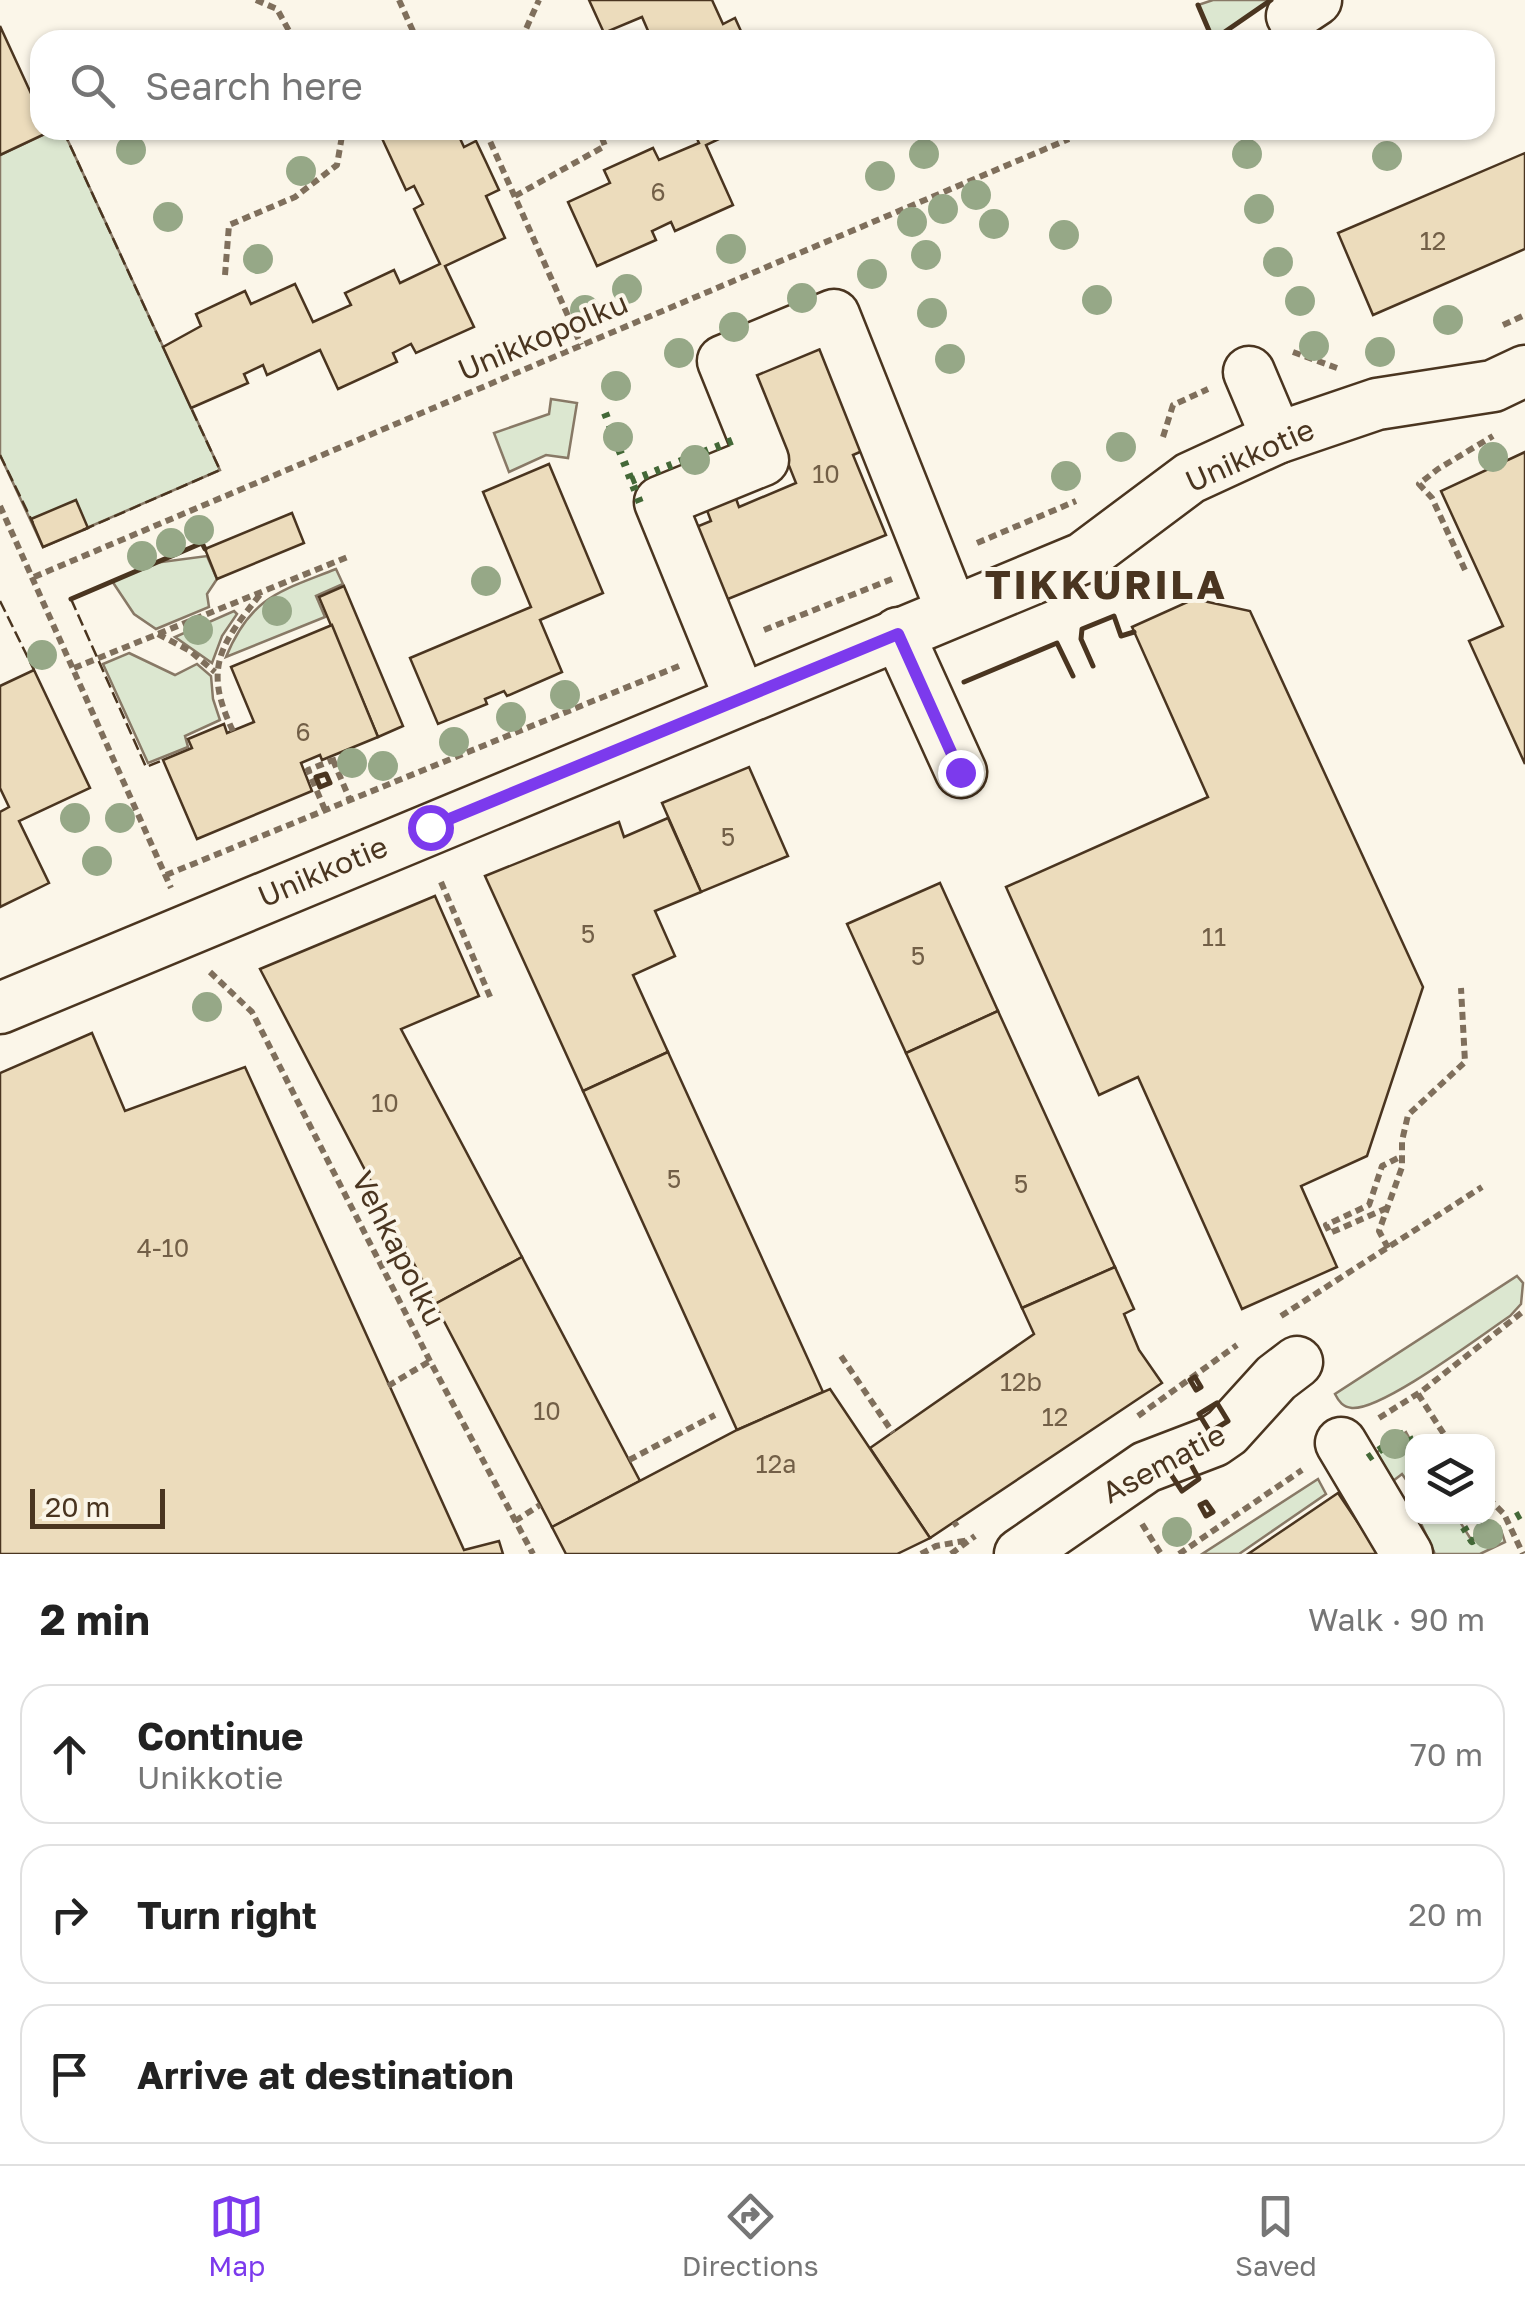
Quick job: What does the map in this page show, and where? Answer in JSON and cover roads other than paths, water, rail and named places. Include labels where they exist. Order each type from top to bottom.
[{"type":"street","points":[[740,698],[660,502],[763,460],[723,360],[834,315],[952,611]]},
{"type":"street","name":"Unikkotie","points":[[0,1008],[1084,558],[1190,478],[1277,438],[1377,404],[1493,386],[1525,371]]},
{"type":"street","points":[[1248,372],[1277,438]]},
{"type":"street","points":[[898,634],[960,772]]},
{"type":"street","name":"Asematie","points":[[1020,1554],[1146,1467],[1214,1441],[1226,1432],[1276,1378],[1282,1344]]},
{"type":"street","points":[[1341,1444],[1407,1554]]},
{"type":"district","name":"TIKKURILA","points":[[1106,585]]}]
